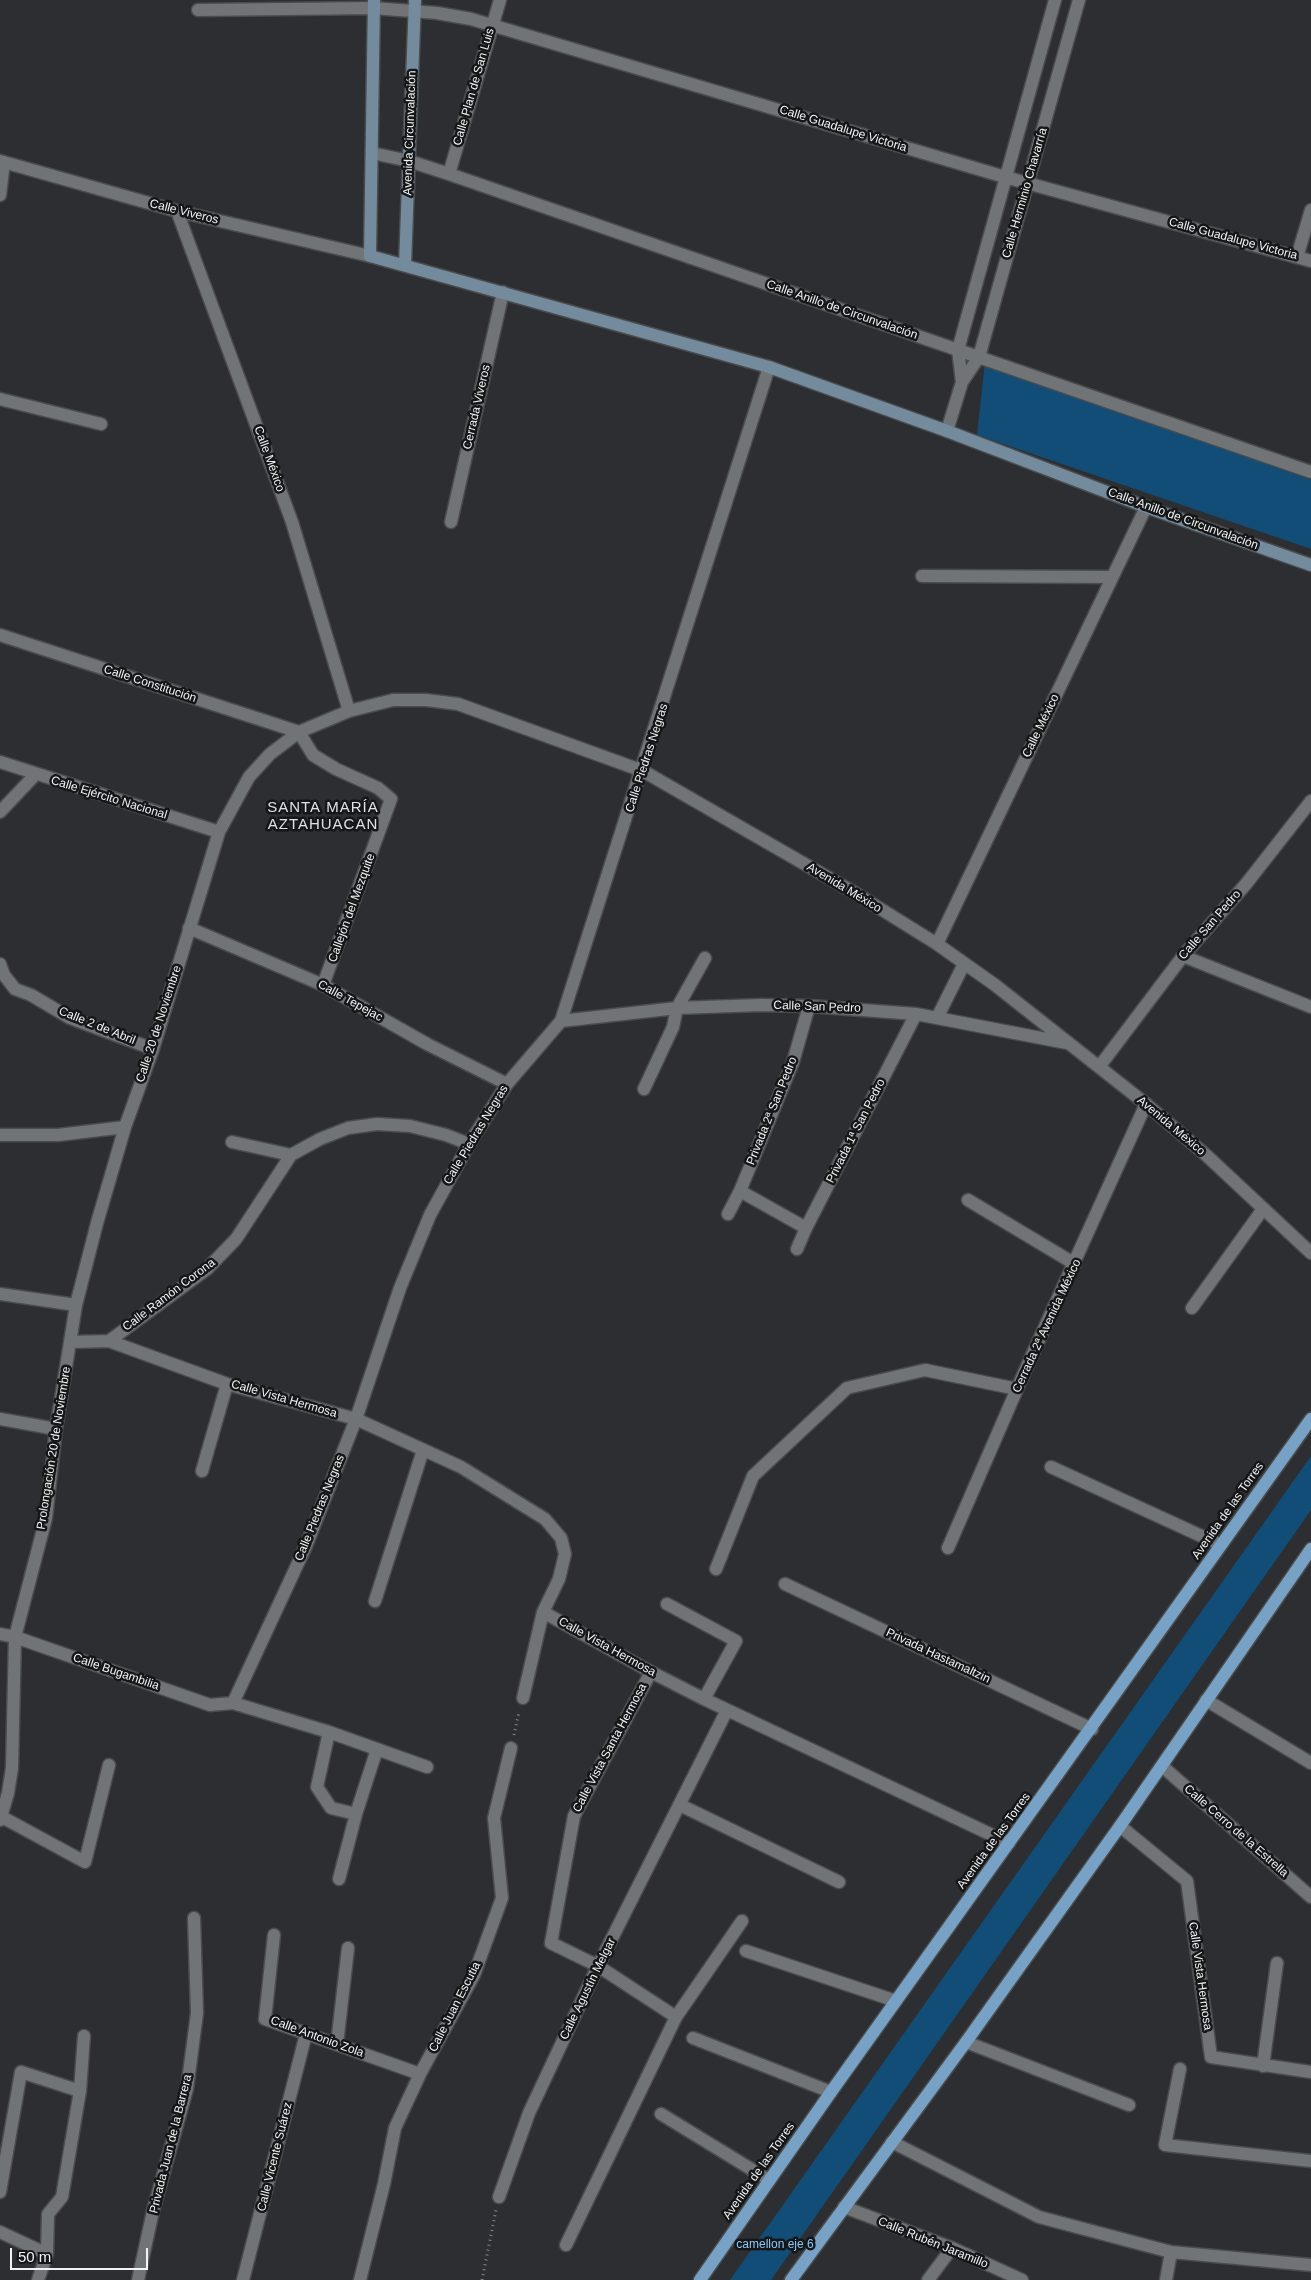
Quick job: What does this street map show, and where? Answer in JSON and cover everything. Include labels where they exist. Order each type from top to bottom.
[{"type":"main road","name":"Avenida de las Torres","points":[[700,2280],[831,2092],[1311,1419]]},
{"type":"main road","points":[[791,2280],[966,2042],[1120,1826],[1311,1548]]},
{"type":"street","name":"Calle Plan de San Luis","points":[[449,174],[500,0]]},
{"type":"street","name":"Calle Herminio Chavarría","points":[[962,382],[958,350],[1055,0]]},
{"type":"street","name":"Calle Herminio Chavarría","points":[[947,431],[962,382],[980,358],[1079,0]]},
{"type":"street","name":"Calle Guadalupe Victoria","points":[[198,10],[374,4],[415,5],[437,13],[492,25],[1005,177],[1311,261]]},
{"type":"street","points":[[370,256],[374,4]]},
{"type":"street","name":"Avenida Circunvalación","points":[[405,265],[415,5]]},
{"type":"street","name":"Calle Anillo de Circunvalación","points":[[372,153],[409,161],[449,174],[1311,472]]},
{"type":"street","points":[[0,195],[2,162]]},
{"type":"street","name":"Calle Viveros","points":[[2,162],[177,211],[370,256]]},
{"type":"street","points":[[1297,257],[1311,210]]},
{"type":"street","name":"Calle México","points":[[177,211],[292,522],[349,711]]},
{"type":"street","name":"Calle Anillo de Circunvalación","points":[[370,256],[769,367],[947,431],[1146,507],[1311,565]]},
{"type":"street","name":"Cerrada Viveros","points":[[451,522],[503,292]]},
{"type":"street","name":"Calle Piedras Negras","points":[[233,1703],[306,1546],[356,1419],[400,1288],[430,1215],[469,1144],[507,1084],[561,1021],[769,367]]},
{"type":"street","points":[[0,399],[101,424]]},
{"type":"street","name":"Calle México","points":[[937,944],[1146,507]]},
{"type":"street","points":[[922,576],[1112,577]]},
{"type":"street","name":"Calle Constitución","points":[[0,635],[299,732]]},
{"type":"street","name":"Avenida México","points":[[299,732],[349,711],[393,700],[426,700],[458,704],[642,771],[855,893],[937,944],[1146,1104],[1206,1155],[1311,1253]]},
{"type":"street","name":"Calle 20 de Noviembre","points":[[71,1342],[76,1305],[124,1127],[153,1049],[219,832],[249,777],[270,754],[299,732]]},
{"type":"street","name":"Callejón del Mezquite","points":[[299,732],[313,755],[336,769],[378,788],[392,800],[324,985]]},
{"type":"street","name":"Calle Ejército Nacional","points":[[0,762],[219,832]]},
{"type":"street","points":[[0,812],[35,774]]},
{"type":"street","name":"Calle San Pedro","points":[[1099,1067],[1183,956],[1309,808]]},
{"type":"street","name":"Calle Tepejac","points":[[189,928],[324,985],[427,1044],[507,1084]]},
{"type":"street","points":[[1183,956],[1311,1007]]},
{"type":"street","points":[[644,1088],[673,1027],[676,1008],[705,958]]},
{"type":"street","name":"Calle 2 de Abril","points":[[0,964],[4,975],[15,989],[30,995],[70,1018],[153,1049]]},
{"type":"street","points":[[937,1018],[964,964]]},
{"type":"street","name":"Calle San Pedro","points":[[561,1021],[676,1008],[761,1004],[809,1006],[916,1014],[1070,1044]]},
{"type":"street","name":"Privada 2ª San Pedro","points":[[728,1214],[740,1191],[793,1062],[809,1006]]},
{"type":"street","name":"Privada 1ª San Pedro","points":[[797,1249],[916,1014]]},
{"type":"street","name":"Cerrada 2ª Avenida México","points":[[948,1548],[1146,1104]]},
{"type":"street","name":"Calle Ramón Corona","points":[[108,1341],[207,1269],[236,1239],[291,1154],[320,1139],[348,1128],[377,1124],[410,1126],[446,1135],[469,1144]]},
{"type":"street","points":[[0,1135],[50,1135],[124,1127]]},
{"type":"street","points":[[232,1142],[291,1154]]},
{"type":"street","points":[[740,1191],[806,1228]]},
{"type":"street","points":[[968,1200],[1075,1264]]},
{"type":"street","points":[[1192,1308],[1263,1209]]},
{"type":"street","points":[[0,1294],[76,1305]]},
{"type":"street","name":"Calle Vista Hermosa","points":[[71,1342],[108,1341],[227,1384],[356,1419],[462,1467],[544,1519],[561,1538],[564,1554],[559,1579],[544,1612],[651,1672],[704,1699],[1009,1843]]},
{"type":"street","name":"Prolongación 20 de Noviembre","points":[[1,1818],[12,1768],[15,1636],[46,1518],[56,1429],[71,1342]]},
{"type":"street","points":[[716,1569],[753,1476],[847,1388],[924,1370],[1017,1390]]},
{"type":"street","points":[[202,1471],[227,1384]]},
{"type":"street","points":[[0,1419],[56,1429]]},
{"type":"street","points":[[375,1601],[423,1450]]},
{"type":"street","points":[[1051,1467],[1221,1545]]},
{"type":"street","name":"Privada Hastamaltzin","points":[[785,1584],[1092,1728]]},
{"type":"street","points":[[667,1604],[736,1641],[704,1699]]},
{"type":"street","points":[[523,1698],[544,1612]]},
{"type":"street","name":"Calle Bugambilia","points":[[0,1634],[15,1636],[210,1705],[233,1703],[329,1732],[427,1767]]},
{"type":"street","name":"Calle Vista Santa Hermosa","points":[[598,1966],[551,1943],[574,1816],[651,1672]]},
{"type":"street","points":[[1206,1700],[1311,1764]]},
{"type":"street","name":"Calle Agustín Melgar","points":[[499,2196],[529,2113],[598,1966],[727,1710]]},
{"type":"street","points":[[329,1732],[317,1787],[331,1808],[356,1814]]},
{"type":"street","name":"Calle Juan Escutia","points":[[360,2280],[384,2184],[395,2128],[420,2074],[474,1975],[502,1898],[494,1818],[511,1748]]},
{"type":"street","points":[[339,1879],[356,1814],[377,1749]]},
{"type":"street","points":[[1,1818],[85,1862],[109,1765]]},
{"type":"street","name":"Calle Cerro de la Estrella","points":[[1162,1766],[1311,1896]]},
{"type":"street","points":[[680,1805],[840,1882]]},
{"type":"street","name":"Calle Vista Hermosa","points":[[1120,1826],[1187,1880],[1212,2057],[1311,2072]]},
{"type":"street","name":"Privada Juan de la Barrera","points":[[138,2280],[153,2211],[187,2089],[197,2013],[194,1918]]},
{"type":"street","points":[[566,2245],[676,2017],[742,1921]]},
{"type":"street","name":"Calle Antonio Zola","points":[[274,1935],[265,2019],[420,2074]]},
{"type":"street","points":[[337,2044],[348,1948]]},
{"type":"street","points":[[746,1951],[896,2001]]},
{"type":"street","points":[[1263,2066],[1277,1963]]},
{"type":"street","points":[[598,1966],[676,2017]]},
{"type":"street","name":"Calle Vicente Suárez","points":[[243,2280],[306,2034]]},
{"type":"street","points":[[38,2280],[47,2254],[48,2214],[62,2198],[80,2090],[84,2036]]},
{"type":"street","points":[[693,2038],[831,2092]]},
{"type":"street","points":[[966,2042],[1129,2105]]},
{"type":"street","points":[[1180,2069],[1165,2145],[1311,2161]]},
{"type":"street","points":[[0,2192],[21,2072],[80,2090]]},
{"type":"street","points":[[661,2114],[769,2180]]},
{"type":"street","points":[[892,2142],[1039,2217],[1171,2252],[1311,2265]]},
{"type":"street","name":"Calle Rubén Jaramillo","points":[[844,2207],[952,2248],[1022,2280]]},
{"type":"street","points":[[0,2232],[47,2254]]},
{"type":"street","points":[[928,2280],[952,2248]]},
{"type":"street","points":[[1166,2280],[1171,2252]]},
{"type":"path","points":[[511,1748],[523,1698]]},
{"type":"path","points":[[482,2280],[499,2196]]},
{"type":"green space","points":[[985,362],[1311,480],[1311,549],[977,435]]},
{"type":"green space","name":"camellon eje 6","points":[[1311,1456],[1311,1510],[771,2280],[730,2280]]},
{"type":"district","name":"SANTA MARÍA AZTAHUACAN","points":[[323,816]]}]
